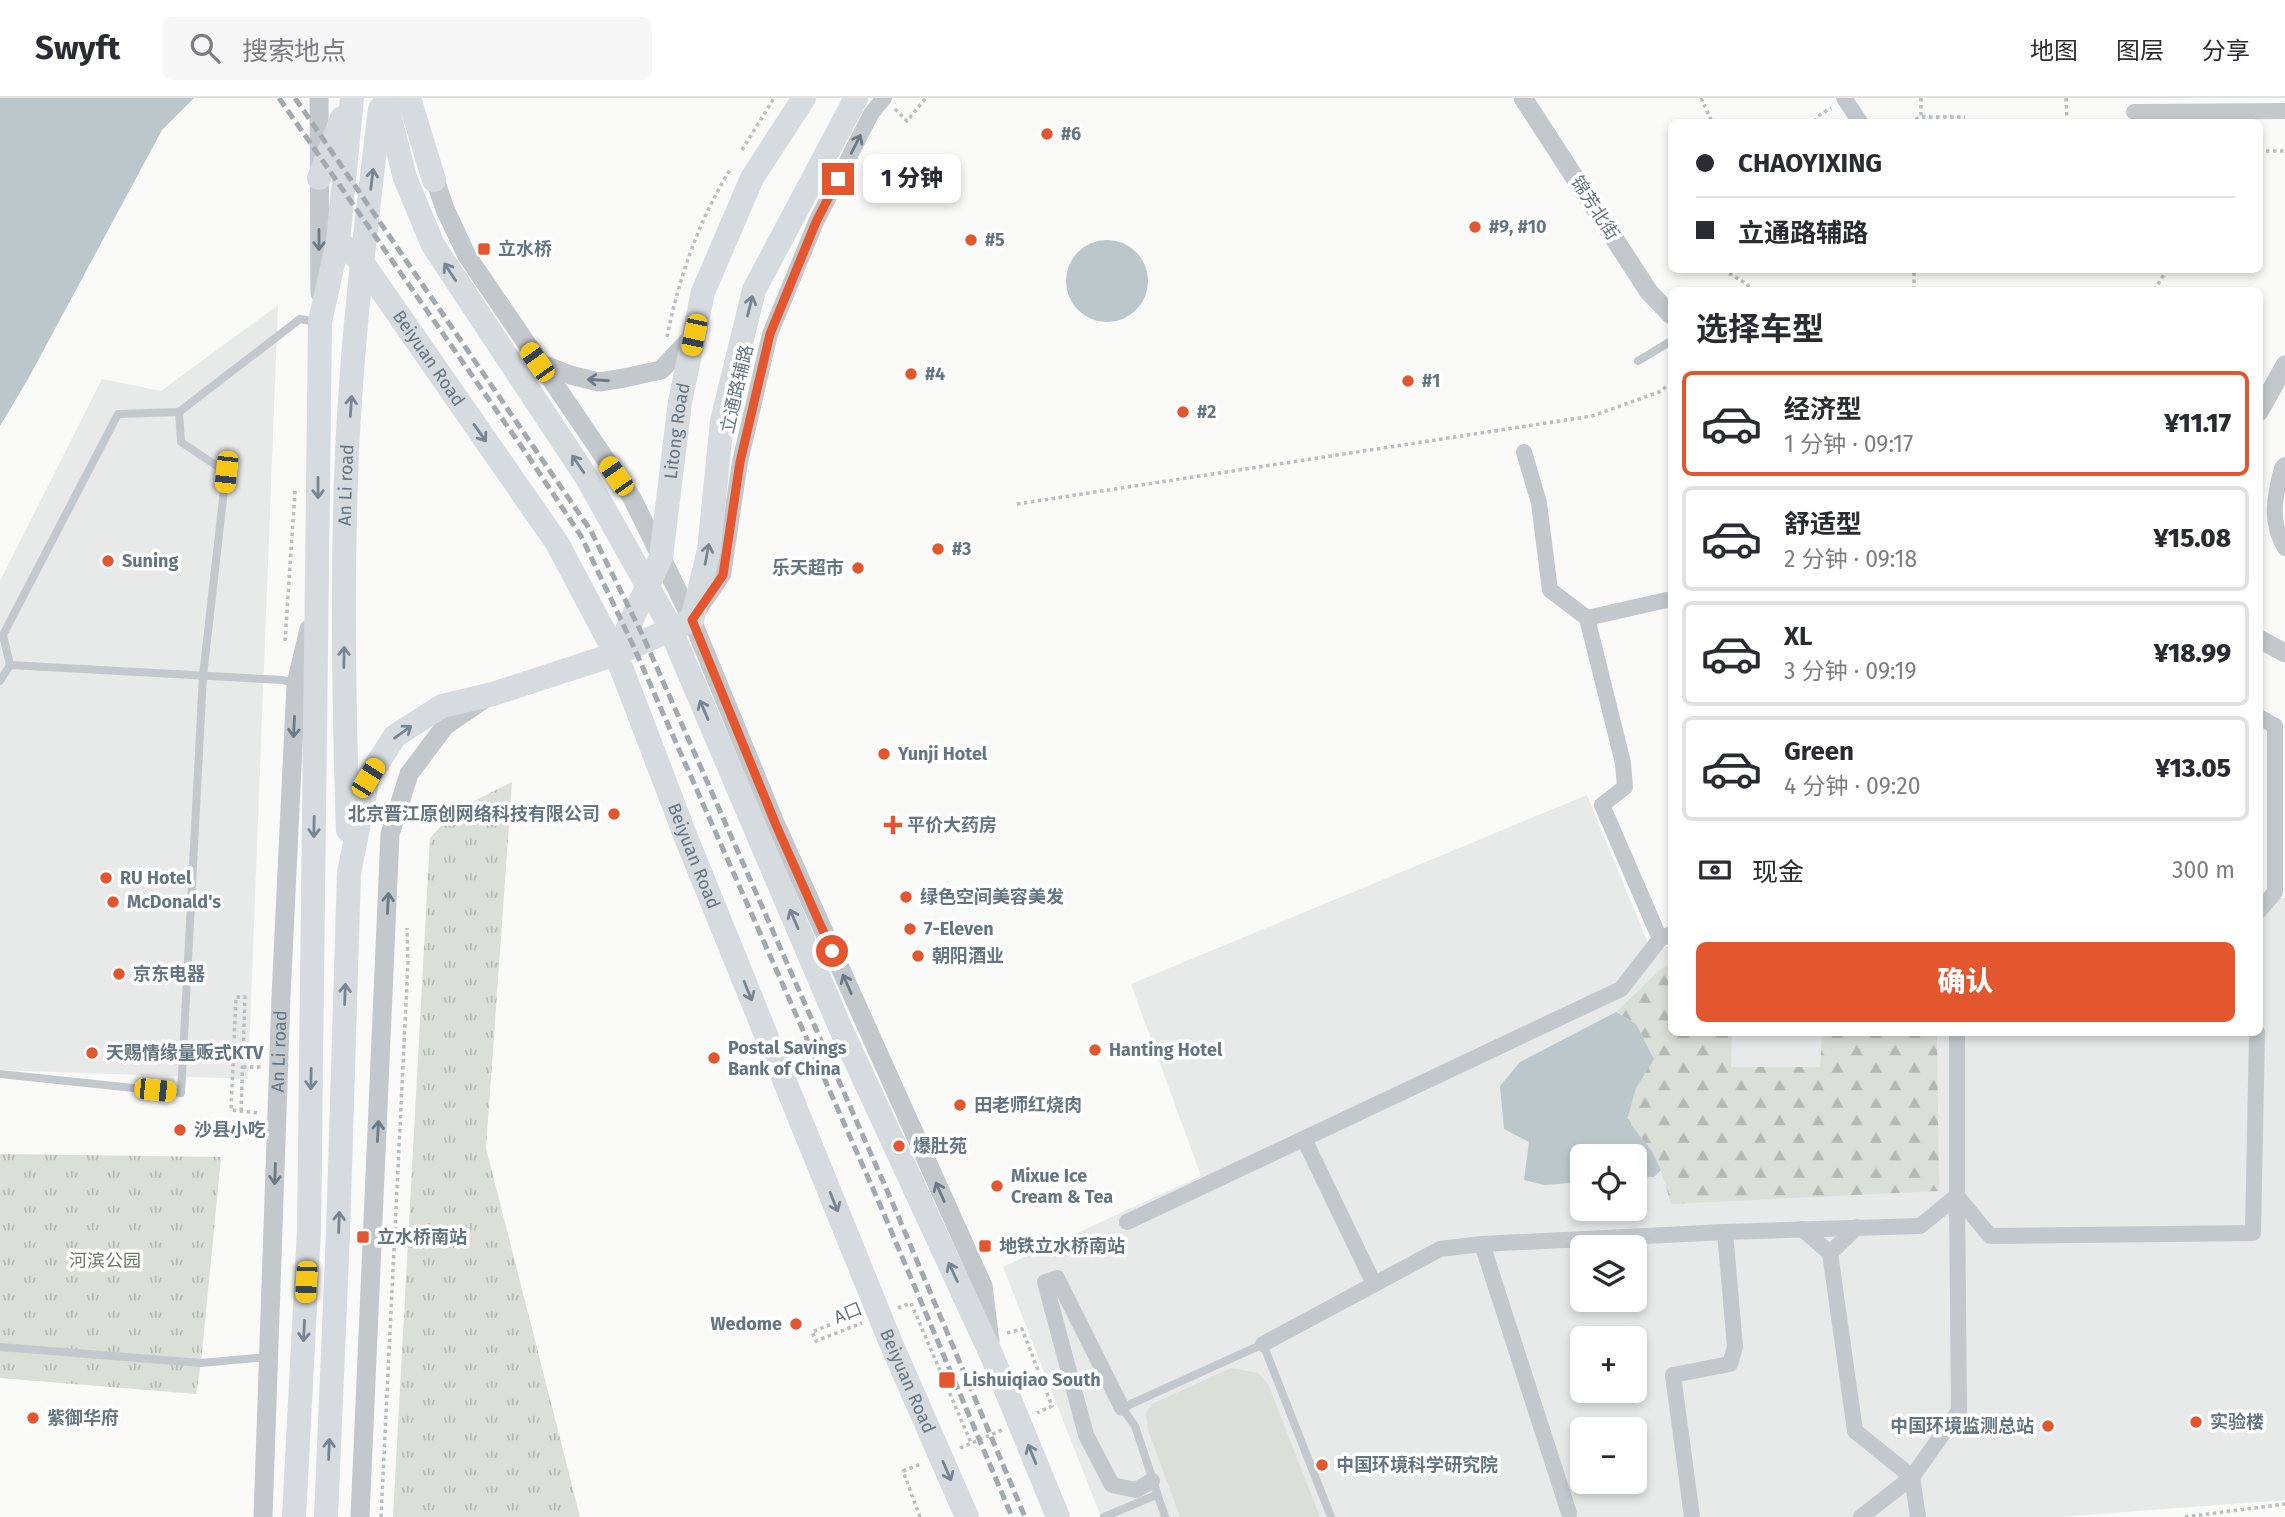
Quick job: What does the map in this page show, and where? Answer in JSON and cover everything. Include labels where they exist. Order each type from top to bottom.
[{"type":"main road","points":[[319,178],[351,98]]},
{"type":"main road","name":"An Li road","points":[[295,1517],[309,1230],[320,322],[338,241],[351,98]]},
{"type":"main road","points":[[384,98],[416,209],[433,245],[587,478],[666,619],[840,1027],[992,1356],[1058,1517]]},
{"type":"main road","name":"An Li road","points":[[326,1517],[349,873],[343,706],[346,478],[362,262],[384,98]]},
{"type":"main road","points":[[409,98],[433,180]]},
{"type":"main road","name":"Litong Road","points":[[616,654],[661,557],[680,402],[703,292],[752,178],[804,98]]},
{"type":"main road","points":[[692,620],[709,550],[722,421],[754,290],[856,98]]},
{"type":"main road","name":"Beiyuan Road","points":[[338,241],[362,262],[557,543],[616,654],[713,905],[890,1341],[967,1517]]},
{"type":"main road","name":"An Li road","points":[[349,873],[368,778],[395,736],[442,706],[493,694],[616,654],[692,620]]},
{"type":"street","name":"An Li road","points":[[319,98],[320,322]]},
{"type":"street","points":[[421,98],[433,180],[467,256],[632,498],[692,620],[776,825],[983,1286],[992,1356]]},
{"type":"street","name":"立通路辅路","points":[[692,620],[723,575],[740,462],[770,334],[816,222],[871,114],[884,98]]},
{"type":"street","name":"锦芳北街","points":[[1523,98],[1649,292],[1668,312]]},
{"type":"street","points":[[1844,99],[1858,119]]},
{"type":"street","points":[[2135,111],[2285,111]]},
{"type":"street","points":[[537,362],[570,375],[599,382],[624,378],[661,370],[694,335]]},
{"type":"street","points":[[2263,405],[2285,365]]},
{"type":"street","points":[[1127,1222],[1621,989],[1666,937],[1602,805],[1625,787],[1623,763],[1587,618],[1550,590],[1539,502],[1524,452]]},
{"type":"street","points":[[2285,465],[2273,502],[2278,536],[2285,548]]},
{"type":"street","name":"An Li road","points":[[263,1517],[281,997],[296,684],[318,587]]},
{"type":"street","points":[[1587,618],[1668,600]]},
{"type":"street","points":[[2263,641],[2285,653]]},
{"type":"street","name":"An Li road","points":[[360,1517],[390,834],[409,774],[445,726],[493,694]]},
{"type":"street","points":[[2263,719],[2275,726],[2267,891]]},
{"type":"street","points":[[1861,1517],[1912,1477],[1959,1411],[1957,1036]]},
{"type":"street","points":[[1957,1196],[1990,1236],[2253,1233],[2257,1036]]},
{"type":"street","points":[[1304,1139],[1374,1284]]},
{"type":"street","points":[[1264,1344],[1440,1249],[1482,1244],[1725,1232],[1920,1226],[1957,1196]]},
{"type":"street","points":[[1830,1253],[1857,1227]]},
{"type":"street","points":[[1802,1229],[1830,1253],[1855,1431],[1912,1477],[1918,1517]]},
{"type":"street","points":[[1692,1517],[1673,1375],[1730,1364],[1735,1347],[1725,1232]]},
{"type":"street","points":[[1482,1244],[1569,1513]]},
{"type":"street","points":[[1122,1408],[1057,1278],[1045,1282],[1086,1435],[1112,1485],[1136,1490],[1154,1488]]},
{"type":"lane","points":[[0,681],[10,665],[3,635],[118,414],[178,412],[300,319],[320,322]]},
{"type":"lane","points":[[1638,361],[1668,343]]},
{"type":"lane","points":[[0,1074],[181,1093],[203,676],[226,472],[181,442],[178,412]]},
{"type":"lane","points":[[10,665],[283,680],[296,684]]},
{"type":"lane","points":[[1165,1517],[1135,1426],[1122,1408],[1264,1344],[1331,1517]]},
{"type":"lane","points":[[0,1346],[201,1363],[268,1357]]},
{"type":"lane","points":[[1104,1517],[1154,1488]]},
{"type":"path","points":[[907,121],[926,98]]},
{"type":"path","points":[[1701,98],[1711,119]]},
{"type":"path","points":[[1921,98],[1921,119]]},
{"type":"path","points":[[2066,98],[2067,119]]},
{"type":"path","points":[[1816,119],[1844,99]]},
{"type":"path","points":[[1936,119],[1965,117]]},
{"type":"path","points":[[2263,151],[2285,151]]},
{"type":"path","points":[[1728,273],[1749,287]]},
{"type":"path","points":[[1017,504],[1592,416],[1659,392],[1668,385]]},
{"type":"path","points":[[381,1517],[408,962],[406,925]]},
{"type":"path","points":[[241,1111],[245,997],[236,997],[231,1110],[241,1111],[262,1113]]},
{"type":"path","points":[[895,1310],[911,1303],[971,1443]]},
{"type":"path","name":"A口","points":[[846,1318],[812,1332],[816,1341],[872,1319]]},
{"type":"path","points":[[1022,1329],[1052,1406]]},
{"type":"path","points":[[956,1450],[997,1432]]},
{"type":"path","points":[[903,1471],[920,1517]]},
{"type":"path","points":[[2185,1517],[2285,1504]]},
{"type":"shaded area","points":[[0,98],[194,98],[162,130],[0,426]]},
{"type":"shaded area","points":[[1107,240],[1123,243],[1136,252],[1145,265],[1148,281],[1145,297],[1136,310],[1123,319],[1107,322],[1091,319],[1078,310],[1069,297],[1066,281],[1069,265],[1078,252],[1091,243]]},
{"type":"shaded area","points":[[278,305],[248,1079],[0,1070],[0,581],[102,379],[161,391]]},
{"type":"shaded area","name":"中国环境科学研究院","points":[[1587,795],[1652,953],[1668,946],[1668,1036],[2263,1036],[2263,898],[2285,898],[2285,1500],[2058,1517],[1101,1517],[1003,1267],[1201,1176],[1131,984]]},
{"type":"shaded area","points":[[1616,1012],[1636,1024],[1654,1059],[1636,1088],[1627,1120],[1646,1144],[1570,1144],[1570,1183],[1545,1185],[1524,1180],[1529,1142],[1504,1129],[1500,1086],[1520,1062]]},
{"type":"shaded area","points":[[1647,1145],[1661,1170],[1654,1177],[1647,1177]]},
{"type":"green space","points":[[512,782],[486,1148],[580,1517],[393,1517],[430,838],[456,810]]},
{"type":"green space","points":[[1668,966],[1668,1036],[1732,1036],[1731,1067],[1820,1067],[1822,1036],[1937,1036],[1939,1191],[1671,1204],[1652,1151],[1627,1120],[1636,1088],[1654,1058],[1636,1024],[1616,1012],[1662,968]]},
{"type":"green space","name":"河滨公园","points":[[0,1154],[221,1157],[196,1394],[0,1378]]},
{"type":"green space","points":[[1231,1368],[1258,1373],[1268,1384],[1320,1517],[1180,1517],[1148,1430],[1146,1413],[1152,1404]]},
{"type":"railway","points":[[279,98],[581,536],[632,643],[881,1207],[1012,1517]]},
{"type":"railway","points":[[295,98],[591,531],[643,636],[893,1204],[1025,1517]]},
{"type":"place","name":"#6","points":[[1047,134]]},
{"type":"place","name":"#9, #10","points":[[1475,227]]},
{"type":"place","name":"#5","points":[[971,240]]},
{"type":"place","name":"立水桥","points":[[484,249]]},
{"type":"place","name":"#4","points":[[911,374]]},
{"type":"place","name":"#1","points":[[1408,381]]},
{"type":"place","name":"#2","points":[[1183,412]]},
{"type":"place","name":"#3","points":[[938,549]]},
{"type":"place","name":"Suning","points":[[108,561]]},
{"type":"place","name":"乐天超市","points":[[858,568]]},
{"type":"place","name":"Yunji Hotel","points":[[884,754]]},
{"type":"place","name":"北京晋江原创网络科技有限公司","points":[[614,814]]},
{"type":"place","name":"平价大药房","points":[[893,825]]},
{"type":"place","name":"RU Hotel","points":[[106,878]]},
{"type":"place","name":"绿色空间美容美发","points":[[906,897]]},
{"type":"place","name":"McDonald's","points":[[113,902]]},
{"type":"place","name":"7-Eleven","points":[[910,929]]},
{"type":"place","name":"朝阳酒业","points":[[918,956]]},
{"type":"place","name":"京东电器","points":[[119,974]]},
{"type":"place","name":"Hanting Hotel","points":[[1095,1050]]},
{"type":"place","name":"天赐情缘量贩式KTV","points":[[92,1053]]},
{"type":"place","name":"Postal Savings Bank of China","points":[[714,1058]]},
{"type":"place","name":"田老师红烧肉","points":[[960,1105]]},
{"type":"place","name":"沙县小吃","points":[[180,1130]]},
{"type":"place","name":"爆肚苑","points":[[899,1146]]},
{"type":"place","name":"Mixue Ice Cream & Tea","points":[[997,1186]]},
{"type":"place","name":"立水桥南站","points":[[363,1237]]},
{"type":"place","name":"地铁立水桥南站","points":[[985,1246]]},
{"type":"place","name":"Wedome","points":[[796,1324]]},
{"type":"place","name":"Lishuiqiao South","points":[[947,1380]]},
{"type":"place","name":"紫御华府","points":[[33,1418]]},
{"type":"place","name":"实验楼","points":[[2196,1422]]},
{"type":"place","name":"中国环境监测总站","points":[[2048,1426]]},
{"type":"place","name":"中国环境科学研究院","points":[[1322,1465]]},
{"type":"route","points":[[832,951],[776,825],[692,620],[723,575],[740,462],[770,334],[816,222],[838,179]]}]
